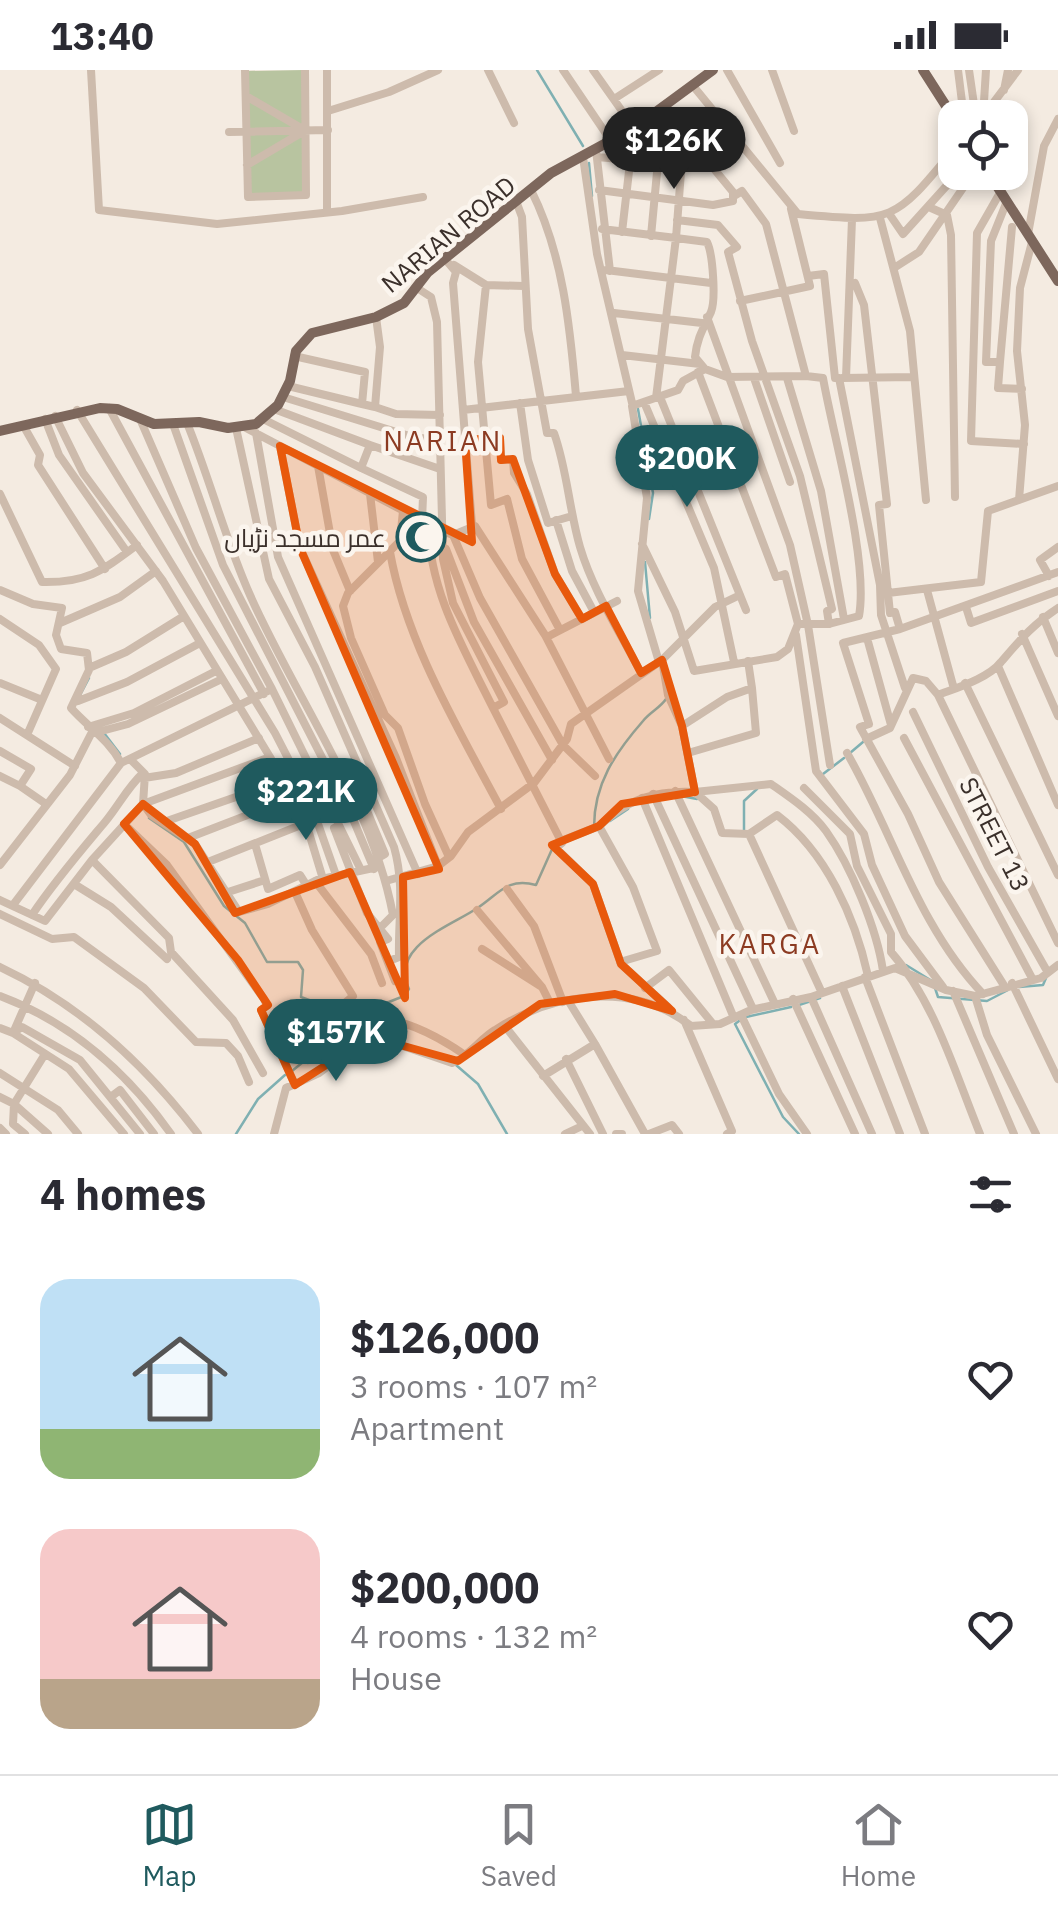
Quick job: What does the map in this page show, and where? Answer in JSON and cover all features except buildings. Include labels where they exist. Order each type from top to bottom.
[{"type":"main road","name":"NARIAN ROAD","points":[[294,356],[312,333],[376,317],[404,303],[531,190],[596,153],[714,70]]},
{"type":"main road","points":[[923,70],[942,100]]},
{"type":"main road","points":[[1000,190],[1058,282]]},
{"type":"main road","points":[[2,429],[77,410],[108,408],[140,419],[246,429],[263,420],[286,391],[294,356]]},
{"type":"street","points":[[91,70],[99,210],[217,224],[423,196]]},
{"type":"street","points":[[245,70],[248,198],[306,195],[305,70]]},
{"type":"street","points":[[327,70],[327,212]]},
{"type":"street","points":[[328,111],[438,70]]},
{"type":"street","points":[[488,70],[514,123]]},
{"type":"street","points":[[564,70],[612,142]]},
{"type":"street","points":[[593,70],[634,128],[622,232]]},
{"type":"street","points":[[614,99],[659,70]]},
{"type":"street","points":[[727,70],[780,163]]},
{"type":"street","points":[[772,70],[794,130]]},
{"type":"street","points":[[958,70],[962,100]]},
{"type":"street","points":[[969,70],[976,100]]},
{"type":"street","points":[[982,100],[986,70]]},
{"type":"street","points":[[1004,92],[1008,70]]},
{"type":"street","points":[[996,100],[1018,70]]},
{"type":"street","points":[[694,87],[798,214],[880,218],[911,202],[938,169]]},
{"type":"street","points":[[246,96],[305,130]]},
{"type":"street","points":[[664,108],[734,196]]},
{"type":"street","points":[[634,128],[686,135],[718,116]]},
{"type":"street","points":[[1018,500],[1024,444],[1016,351],[1020,288],[1040,161],[1058,119]]},
{"type":"street","points":[[247,165],[305,130]]},
{"type":"street","points":[[230,132],[328,130]]},
{"type":"street","points":[[651,236],[661,130]]},
{"type":"street","points":[[686,135],[658,398],[746,610]]},
{"type":"street","points":[[606,270],[596,153],[712,167]]},
{"type":"street","points":[[583,157],[647,498],[640,538],[638,591],[668,694],[682,726],[695,792],[714,808],[722,833],[749,834],[777,815],[813,847],[862,946],[867,977],[925,1134]]},
{"type":"street","points":[[531,190],[552,240],[569,322],[576,396]]},
{"type":"street","points":[[599,190],[727,206],[742,192],[766,224],[806,376]]},
{"type":"street","points":[[890,214],[903,234],[946,190]]},
{"type":"street","points":[[894,268],[919,252],[961,190]]},
{"type":"street","points":[[1004,196],[977,233],[971,441],[1024,444]]},
{"type":"street","points":[[1000,362],[986,362],[990,241],[1004,196]]},
{"type":"street","points":[[516,202],[522,217],[524,286],[547,433],[554,433],[558,444],[572,516],[606,606],[641,673]]},
{"type":"street","points":[[932,208],[944,214],[951,235],[955,497]]},
{"type":"street","points":[[740,300],[810,286],[791,209]]},
{"type":"street","points":[[880,218],[910,332],[926,500]]},
{"type":"street","points":[[840,378],[852,219]]},
{"type":"street","points":[[677,220],[718,225],[737,248],[728,252],[790,482]]},
{"type":"street","points":[[1012,227],[998,388],[1022,389]]},
{"type":"street","points":[[602,230],[707,242],[714,256],[712,311],[704,320],[695,357],[776,576],[785,574],[816,772],[864,834],[872,866],[905,936],[950,991],[1014,1134]]},
{"type":"street","points":[[449,262],[486,286],[524,286]]},
{"type":"street","points":[[449,262],[472,525],[488,542],[546,637],[608,758]]},
{"type":"street","points":[[606,270],[711,283]]},
{"type":"street","points":[[808,276],[824,274],[886,633],[906,688]]},
{"type":"street","points":[[855,283],[864,305],[887,504],[879,505],[890,613],[895,612],[900,629]]},
{"type":"street","points":[[486,286],[478,362],[492,505],[506,499],[522,559],[560,630]]},
{"type":"street","points":[[417,288],[435,305],[440,530],[453,603],[504,702],[493,708]]},
{"type":"street","points":[[614,314],[704,320]]},
{"type":"street","points":[[375,407],[380,347],[376,317]]},
{"type":"street","points":[[704,320],[784,527],[808,625],[830,766]]},
{"type":"street","points":[[952,339],[973,336]]},
{"type":"street","points":[[622,355],[660,359],[726,376],[913,377]]},
{"type":"street","points":[[294,356],[365,372],[362,404]]},
{"type":"street","points":[[633,409],[678,390],[701,368]]},
{"type":"street","points":[[759,378],[800,476],[832,609],[828,611],[829,624]]},
{"type":"street","points":[[787,378],[821,491],[844,619]]},
{"type":"street","points":[[823,378],[858,557],[863,596],[859,616],[892,725]]},
{"type":"street","points":[[286,391],[396,414],[440,415]]},
{"type":"street","points":[[286,391],[416,438],[440,439]]},
{"type":"street","points":[[463,410],[629,391]]},
{"type":"street","points":[[644,402],[714,568],[734,662]]},
{"type":"street","points":[[520,403],[533,480],[548,523],[572,516]]},
{"type":"street","points":[[108,408],[361,870]]},
{"type":"street","points":[[274,408],[440,469]]},
{"type":"street","points":[[77,410],[203,620],[264,694]]},
{"type":"street","points":[[50,418],[83,473],[156,571],[270,757],[306,823],[315,882]]},
{"type":"street","points":[[50,418],[60,455],[127,552]]},
{"type":"street","points":[[140,419],[310,801],[336,876]]},
{"type":"street","points":[[263,420],[423,497],[440,498]]},
{"type":"street","points":[[186,423],[249,593],[319,726],[386,881],[392,915],[380,928]]},
{"type":"street","points":[[173,424],[222,565],[378,864]]},
{"type":"street","points":[[23,425],[40,455],[38,465],[43,475],[105,569]]},
{"type":"street","points":[[246,429],[454,535],[480,598],[563,745],[595,776]]},
{"type":"street","points":[[246,429],[278,557],[418,874]]},
{"type":"street","points":[[246,429],[269,579],[353,751],[394,846],[402,877],[399,958],[389,961]]},
{"type":"street","points":[[465,440],[500,438],[501,460],[513,459],[514,473],[527,494],[555,574],[582,619]]},
{"type":"street","points":[[361,468],[370,445]]},
{"type":"street","points":[[280,446],[300,548],[396,758],[438,866]]},
{"type":"street","points":[[318,466],[334,550],[350,591]]},
{"type":"street","points":[[888,593],[981,582],[988,511],[1058,486]]},
{"type":"street","points":[[0,494],[42,582],[76,583],[105,569],[137,545]]},
{"type":"street","points":[[370,494],[378,562]]},
{"type":"street","points":[[423,497],[429,557],[440,601],[561,842]]},
{"type":"street","points":[[403,511],[400,541],[350,591],[343,606],[351,638],[385,715],[398,728],[425,804],[450,857]]},
{"type":"street","points":[[556,520],[572,571],[594,612]]},
{"type":"street","points":[[454,535],[472,525]]},
{"type":"street","points":[[440,530],[474,622],[552,760]]},
{"type":"street","points":[[640,538],[685,638],[694,672],[777,657],[788,649],[796,627]]},
{"type":"street","points":[[1058,546],[1040,560],[1053,574],[900,629],[843,642],[869,724],[860,727],[939,882],[1009,985],[1058,1079]]},
{"type":"street","points":[[390,552],[395,583],[421,646],[501,809]]},
{"type":"street","points":[[60,623],[120,596],[156,571]]},
{"type":"street","points":[[927,590],[954,689]]},
{"type":"street","points":[[5,592],[33,604],[62,608],[56,635],[60,649],[88,653],[89,668],[71,708],[144,775]]},
{"type":"street","points":[[966,606],[971,623],[1058,592]]},
{"type":"street","points":[[386,881],[418,874],[450,857],[468,832],[532,784],[563,745],[571,724],[660,661],[724,602],[740,594]]},
{"type":"street","points":[[546,637],[617,601]]},
{"type":"street","points":[[938,695],[998,666],[1022,634],[1058,608]]},
{"type":"street","points":[[89,668],[126,652],[184,616]]},
{"type":"street","points":[[796,627],[859,616]]},
{"type":"street","points":[[0,618],[39,645],[56,669],[27,735]]},
{"type":"street","points":[[1042,618],[1058,653]]},
{"type":"street","points":[[1022,634],[1058,716]]},
{"type":"street","points":[[75,702],[127,682],[200,643]]},
{"type":"street","points":[[688,753],[756,733],[748,661]]},
{"type":"street","points":[[998,666],[1058,805]]},
{"type":"street","points":[[0,865],[75,766],[92,731],[219,675]]},
{"type":"street","points":[[866,739],[892,725],[913,678],[922,680],[938,695],[1058,943]]},
{"type":"street","points":[[0,683],[42,700]]},
{"type":"street","points":[[964,684],[1058,875]]},
{"type":"street","points":[[682,726],[727,697],[752,688]]},
{"type":"street","points":[[13,905],[126,761],[264,694]]},
{"type":"street","name":"STREET 13","points":[[913,712],[988,867],[1047,970]]},
{"type":"street","points":[[0,718],[75,766]]},
{"type":"street","points":[[32,915],[78,850],[106,821],[124,791],[144,775],[176,773],[259,738]]},
{"type":"street","points":[[904,738],[1034,980]]},
{"type":"street","points":[[0,751],[31,769],[20,786]]},
{"type":"street","points":[[847,754],[930,923],[979,995],[987,1035],[1036,1134]]},
{"type":"street","points":[[0,900],[45,921],[92,860],[143,804],[270,757]]},
{"type":"street","points":[[143,804],[188,838],[239,912],[315,882],[378,864],[385,854],[350,770]]},
{"type":"street","points":[[143,804],[144,775]]},
{"type":"street","points":[[0,776],[46,804]]},
{"type":"street","points":[[164,822],[282,781]]},
{"type":"street","points":[[883,971],[874,926],[838,852],[824,830],[797,802],[771,784],[653,794],[622,804],[599,826],[561,842],[556,848],[593,884],[620,962],[691,1026],[713,1024],[753,1009],[811,997],[895,968],[950,991],[979,995],[1034,980],[1058,965]]},
{"type":"street","points":[[804,788],[850,834],[865,885],[891,934],[891,952],[910,974],[980,1134]]},
{"type":"street","points":[[676,791],[775,1004]]},
{"type":"street","points":[[653,794],[753,1009]]},
{"type":"street","points":[[642,798],[737,1016],[779,1094],[807,1134]]},
{"type":"street","points":[[188,838],[290,799]]},
{"type":"street","points":[[208,862],[306,823]]},
{"type":"street","points":[[124,824],[166,865],[264,999],[268,1006],[261,1010],[295,1085]]},
{"type":"street","points":[[599,826],[633,887],[657,952],[620,962]]},
{"type":"street","points":[[334,828],[367,913],[388,938],[380,942],[395,981]]},
{"type":"street","points":[[749,834],[822,993]]},
{"type":"street","points":[[255,844],[268,889],[300,875],[315,882],[371,954],[382,983]]},
{"type":"street","points":[[92,860],[170,938],[171,952],[233,1020],[263,1073]]},
{"type":"street","points":[[225,892],[265,880]]},
{"type":"street","points":[[74,884],[111,907],[167,959]]},
{"type":"street","points":[[507,889],[534,926],[566,1002],[647,1134],[672,1125],[679,1134]]},
{"type":"street","points":[[295,892],[312,930],[353,996],[324,1022]]},
{"type":"street","points":[[477,910],[542,986],[550,1004]]},
{"type":"street","points":[[694,918],[707,912]]},
{"type":"street","points":[[0,914],[52,939],[74,936],[144,988],[196,1042],[226,1044],[238,1056],[249,1082]]},
{"type":"street","points":[[482,950],[542,986]]},
{"type":"street","points":[[0,967],[96,1024],[198,1134]]},
{"type":"street","points":[[645,988],[669,970],[713,1024]]},
{"type":"street","points":[[13,1034],[34,984]]},
{"type":"street","points":[[842,986],[900,1134]]},
{"type":"street","points":[[274,1134],[286,1088],[348,1051],[400,1045],[448,1064],[540,1004],[614,994],[672,1011]]},
{"type":"street","points":[[0,996],[78,1036],[119,1070],[171,1134]]},
{"type":"street","points":[[811,997],[872,1134]]},
{"type":"street","points":[[793,999],[855,1134]]},
{"type":"street","points":[[346,1040],[359,1038],[372,1018],[386,1018],[444,1040],[465,1055]]},
{"type":"street","points":[[684,1020],[732,1130],[727,1134]]},
{"type":"street","points":[[504,1024],[590,1134]]},
{"type":"street","points":[[0,1028],[45,1054],[89,1088],[124,1134]]},
{"type":"street","points":[[13,1034],[22,1028],[80,1060],[140,1134]]},
{"type":"street","points":[[543,1076],[595,1044]]},
{"type":"street","points":[[25,1134],[14,1124],[14,1104],[45,1054]]},
{"type":"street","points":[[566,1059],[603,1134]]},
{"type":"street","points":[[0,1073],[58,1110],[78,1134]]},
{"type":"street","points":[[112,1096],[120,1090],[154,1134]]},
{"type":"street","points":[[0,1097],[14,1104],[48,1134]]},
{"type":"street","points":[[565,1134],[582,1126]]},
{"type":"street","points":[[0,1128],[6,1134]]},
{"type":"highlighted area","points":[[500,438],[501,460],[513,459],[555,574],[582,619],[606,606],[641,673],[662,660],[682,726],[695,792],[622,804],[599,826],[552,845],[593,884],[621,964],[672,1011],[615,994],[540,1004],[458,1061],[400,1045],[348,1051],[295,1085],[261,1010],[268,1005],[238,960],[124,824],[143,804],[195,844],[235,913],[350,872],[405,998],[403,877],[439,869],[300,548],[280,446],[472,542],[465,440]]},
{"type":"green space","points":[[304,70],[307,198],[250,200],[247,71]]},
{"type":"waterway","points":[[537,70],[583,146]]},
{"type":"waterway","points":[[589,163],[592,196]]},
{"type":"waterway","points":[[638,409],[653,493],[649,519]]},
{"type":"waterway","points":[[645,562],[650,618]]},
{"type":"waterway","points":[[79,697],[89,678]]},
{"type":"waterway","points":[[594,827],[602,783],[615,757],[666,699]]},
{"type":"waterway","points":[[104,733],[120,754]]},
{"type":"waterway","points":[[850,753],[863,742]]},
{"type":"waterway","points":[[823,774],[844,758]]},
{"type":"waterway","points":[[744,830],[744,801],[757,789]]},
{"type":"waterway","points":[[681,796],[697,799]]},
{"type":"waterway","points":[[610,821],[628,809]]},
{"type":"waterway","points":[[149,818],[184,842],[224,906],[245,923],[267,962],[298,962],[303,970],[301,997],[317,1003],[306,1023],[308,1063]]},
{"type":"waterway","points":[[292,1071],[366,1011],[404,996],[409,989],[407,961],[425,940],[510,885],[536,885],[553,847]]},
{"type":"waterway","points":[[906,965],[932,981]]},
{"type":"waterway","points":[[1019,987],[1043,985],[1046,978]]},
{"type":"waterway","points":[[935,988],[938,997],[987,1001],[1008,990]]},
{"type":"waterway","points":[[799,1005],[820,998]]},
{"type":"waterway","points":[[746,1017],[791,1007]]},
{"type":"waterway","points":[[739,1021],[735,1024],[783,1117],[799,1134]]},
{"type":"waterway","points":[[368,1031],[392,1042]]},
{"type":"waterway","points":[[456,1065],[478,1084],[507,1134]]},
{"type":"waterway","points":[[236,1134],[258,1099],[285,1075]]},
{"type":"place","name":"عمر مسجد نڑیاں","points":[[421,537]]},
{"type":"district","name":"NARIAN","points":[[443,440]]},
{"type":"district","name":"KARGA","points":[[770,943]]}]
